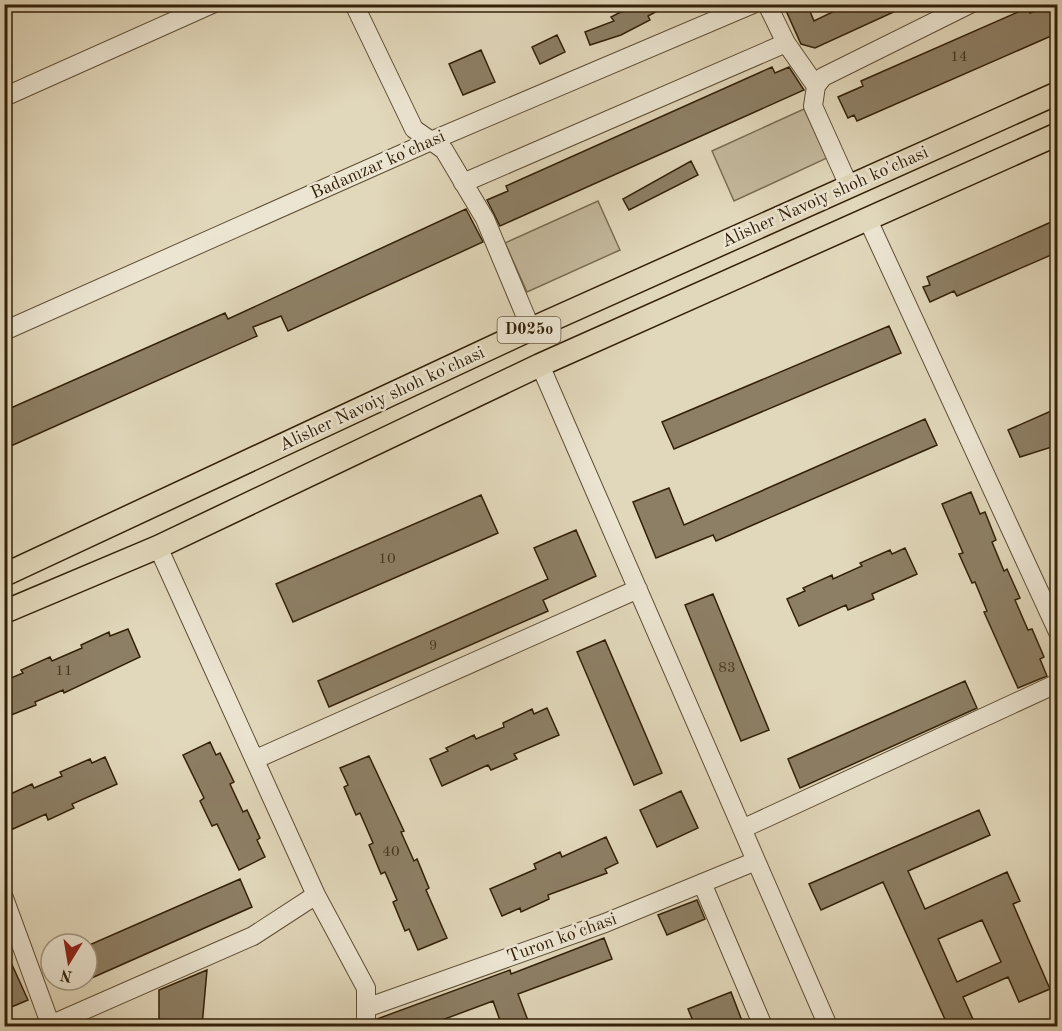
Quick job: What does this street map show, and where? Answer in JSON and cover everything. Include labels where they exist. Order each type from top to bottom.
[{"type":"main road","name":"Alisher Navoiy shoh ko'chasi","points":[[4,575],[531,329],[1058,93]]},
{"type":"main road","name":"Alisher Navoiy shoh ko'chasi","points":[[4,612],[158,547],[540,365],[1058,134]]},
{"type":"street","points":[[4,97],[212,4]]},
{"type":"street","points":[[354,4],[414,129],[444,150],[485,219],[531,329]]},
{"type":"street","name":"Badamzar ko'chasi","points":[[4,331],[431,141],[753,4]]},
{"type":"street","points":[[767,4],[786,44],[816,86]]},
{"type":"street","points":[[849,186],[813,106],[816,86],[823,77],[970,4]]},
{"type":"street","points":[[463,183],[786,44]]},
{"type":"street","points":[[868,220],[1058,632]]},
{"type":"street","points":[[540,365],[828,1026]]},
{"type":"street","points":[[158,547],[256,759],[316,896],[366,988],[366,1026]]},
{"type":"street","points":[[256,759],[638,589]]},
{"type":"street","points":[[742,829],[1058,683]]},
{"type":"street","name":"Turon ko'chasi","points":[[366,1008],[605,923],[756,861]]},
{"type":"street","points":[[702,884],[763,1026]]},
{"type":"street","points":[[4,898],[50,1026],[253,936],[316,896]]},
{"type":"shaded area","points":[[804,109],[827,158],[734,201],[712,151]]},
{"type":"shaded area","points":[[598,201],[620,250],[527,292],[505,243]]},
{"type":"building","points":[[636,4],[670,4],[648,16],[650,20],[621,35],[590,45],[585,32],[614,21],[611,17]]},
{"type":"building","points":[[783,4],[807,4],[814,21],[849,4],[911,4],[815,48],[801,44]]},
{"type":"building","points":[[1053,4],[1058,15],[1058,33],[857,121],[854,115],[848,118],[838,97],[863,86],[861,81],[1027,8],[1030,13]]},
{"type":"building","points":[[557,35],[565,52],[540,64],[532,47]]},
{"type":"building","points":[[481,50],[495,82],[463,95],[449,64]]},
{"type":"building","points":[[772,67],[775,73],[789,67],[804,90],[500,226],[487,200],[508,191],[506,186]]},
{"type":"building","points":[[691,161],[698,175],[629,210],[623,199]]},
{"type":"building","points":[[466,209],[483,242],[288,331],[281,316],[253,327],[257,336],[4,449],[4,411],[225,313],[228,319]]},
{"type":"building","points":[[1058,219],[1058,252],[957,296],[954,291],[930,302],[923,287],[930,285],[927,277]]},
{"type":"building","points":[[889,326],[901,353],[674,449],[662,422]]},
{"type":"building","points":[[1058,408],[1058,445],[1020,457],[1008,430]]},
{"type":"building","points":[[925,419],[937,445],[716,541],[713,535],[656,558],[633,502],[669,488],[684,525]]},
{"type":"building","points":[[971,492],[980,514],[985,512],[996,540],[992,542],[1004,571],[1007,569],[1020,598],[1015,600],[1028,630],[1032,629],[1044,657],[1040,659],[1047,676],[1018,688],[984,612],[987,611],[975,582],[972,583],[959,554],[963,553],[942,504]]},
{"type":"building","points":[[481,495],[498,533],[293,622],[276,584]]},
{"type":"building","points":[[576,530],[596,576],[543,600],[548,611],[329,707],[318,681],[548,579],[534,548]]},
{"type":"building","points":[[905,548],[917,574],[872,594],[874,599],[848,610],[846,605],[799,626],[787,599],[805,591],[803,588],[832,575],[833,579],[862,566],[860,563],[890,550],[892,554]]},
{"type":"building","points":[[713,594],[769,730],[741,741],[685,605]]},
{"type":"building","points":[[128,629],[140,657],[64,693],[63,690],[35,702],[36,705],[4,718],[4,681],[23,673],[21,670],[50,657],[52,661],[82,648],[81,645],[109,632],[110,636]]},
{"type":"building","points":[[605,640],[662,773],[634,785],[577,652]]},
{"type":"building","points":[[965,681],[977,708],[800,788],[788,759]]},
{"type":"building","points":[[547,708],[559,735],[514,754],[517,759],[491,770],[488,765],[442,786],[430,759],[448,751],[446,748],[474,735],[476,739],[504,727],[503,723],[532,709],[534,714]]},
{"type":"building","points":[[210,742],[216,755],[220,753],[234,782],[230,784],[243,812],[247,810],[260,838],[257,840],[265,857],[239,870],[217,824],[212,826],[200,801],[204,798],[183,755]]},
{"type":"building","points":[[369,756],[404,831],[401,832],[414,861],[417,859],[429,888],[426,890],[447,938],[418,950],[409,929],[405,931],[393,902],[397,900],[385,872],[381,874],[369,845],[373,843],[360,813],[356,815],[344,787],[348,785],[340,768]]},
{"type":"building","points":[[105,757],[117,784],[72,804],[74,808],[48,820],[46,814],[4,833],[4,797],[32,784],[34,788],[62,776],[60,772],[90,759],[92,763]]},
{"type":"building","points":[[681,791],[698,828],[657,847],[640,810]]},
{"type":"building","points":[[979,810],[990,835],[908,871],[925,909],[1007,872],[1020,901],[1013,904],[1050,989],[1019,1002],[1008,977],[963,997],[976,1026],[948,1026],[883,882],[821,910],[809,884]],"holes":[[[982,920],[1001,962],[957,982],[938,939]]]},
{"type":"building","points":[[606,837],[618,863],[605,869],[607,873],[548,895],[549,899],[521,912],[520,908],[502,916],[490,889],[536,869],[534,864],[560,852],[562,857]]},
{"type":"building","points":[[240,879],[252,907],[99,975],[99,941]]},
{"type":"building","points":[[697,900],[705,919],[667,935],[658,915]]},
{"type":"building","points":[[604,938],[612,959],[518,994],[530,1026],[502,1026],[493,1001],[426,1026],[377,1026],[377,1019],[510,970],[511,974]]},
{"type":"building","points":[[4,947],[28,1000],[4,1010]]},
{"type":"building","points":[[207,970],[202,1026],[159,1026],[159,990]]},
{"type":"building","points":[[731,992],[744,1026],[695,1026],[688,1009]]}]
